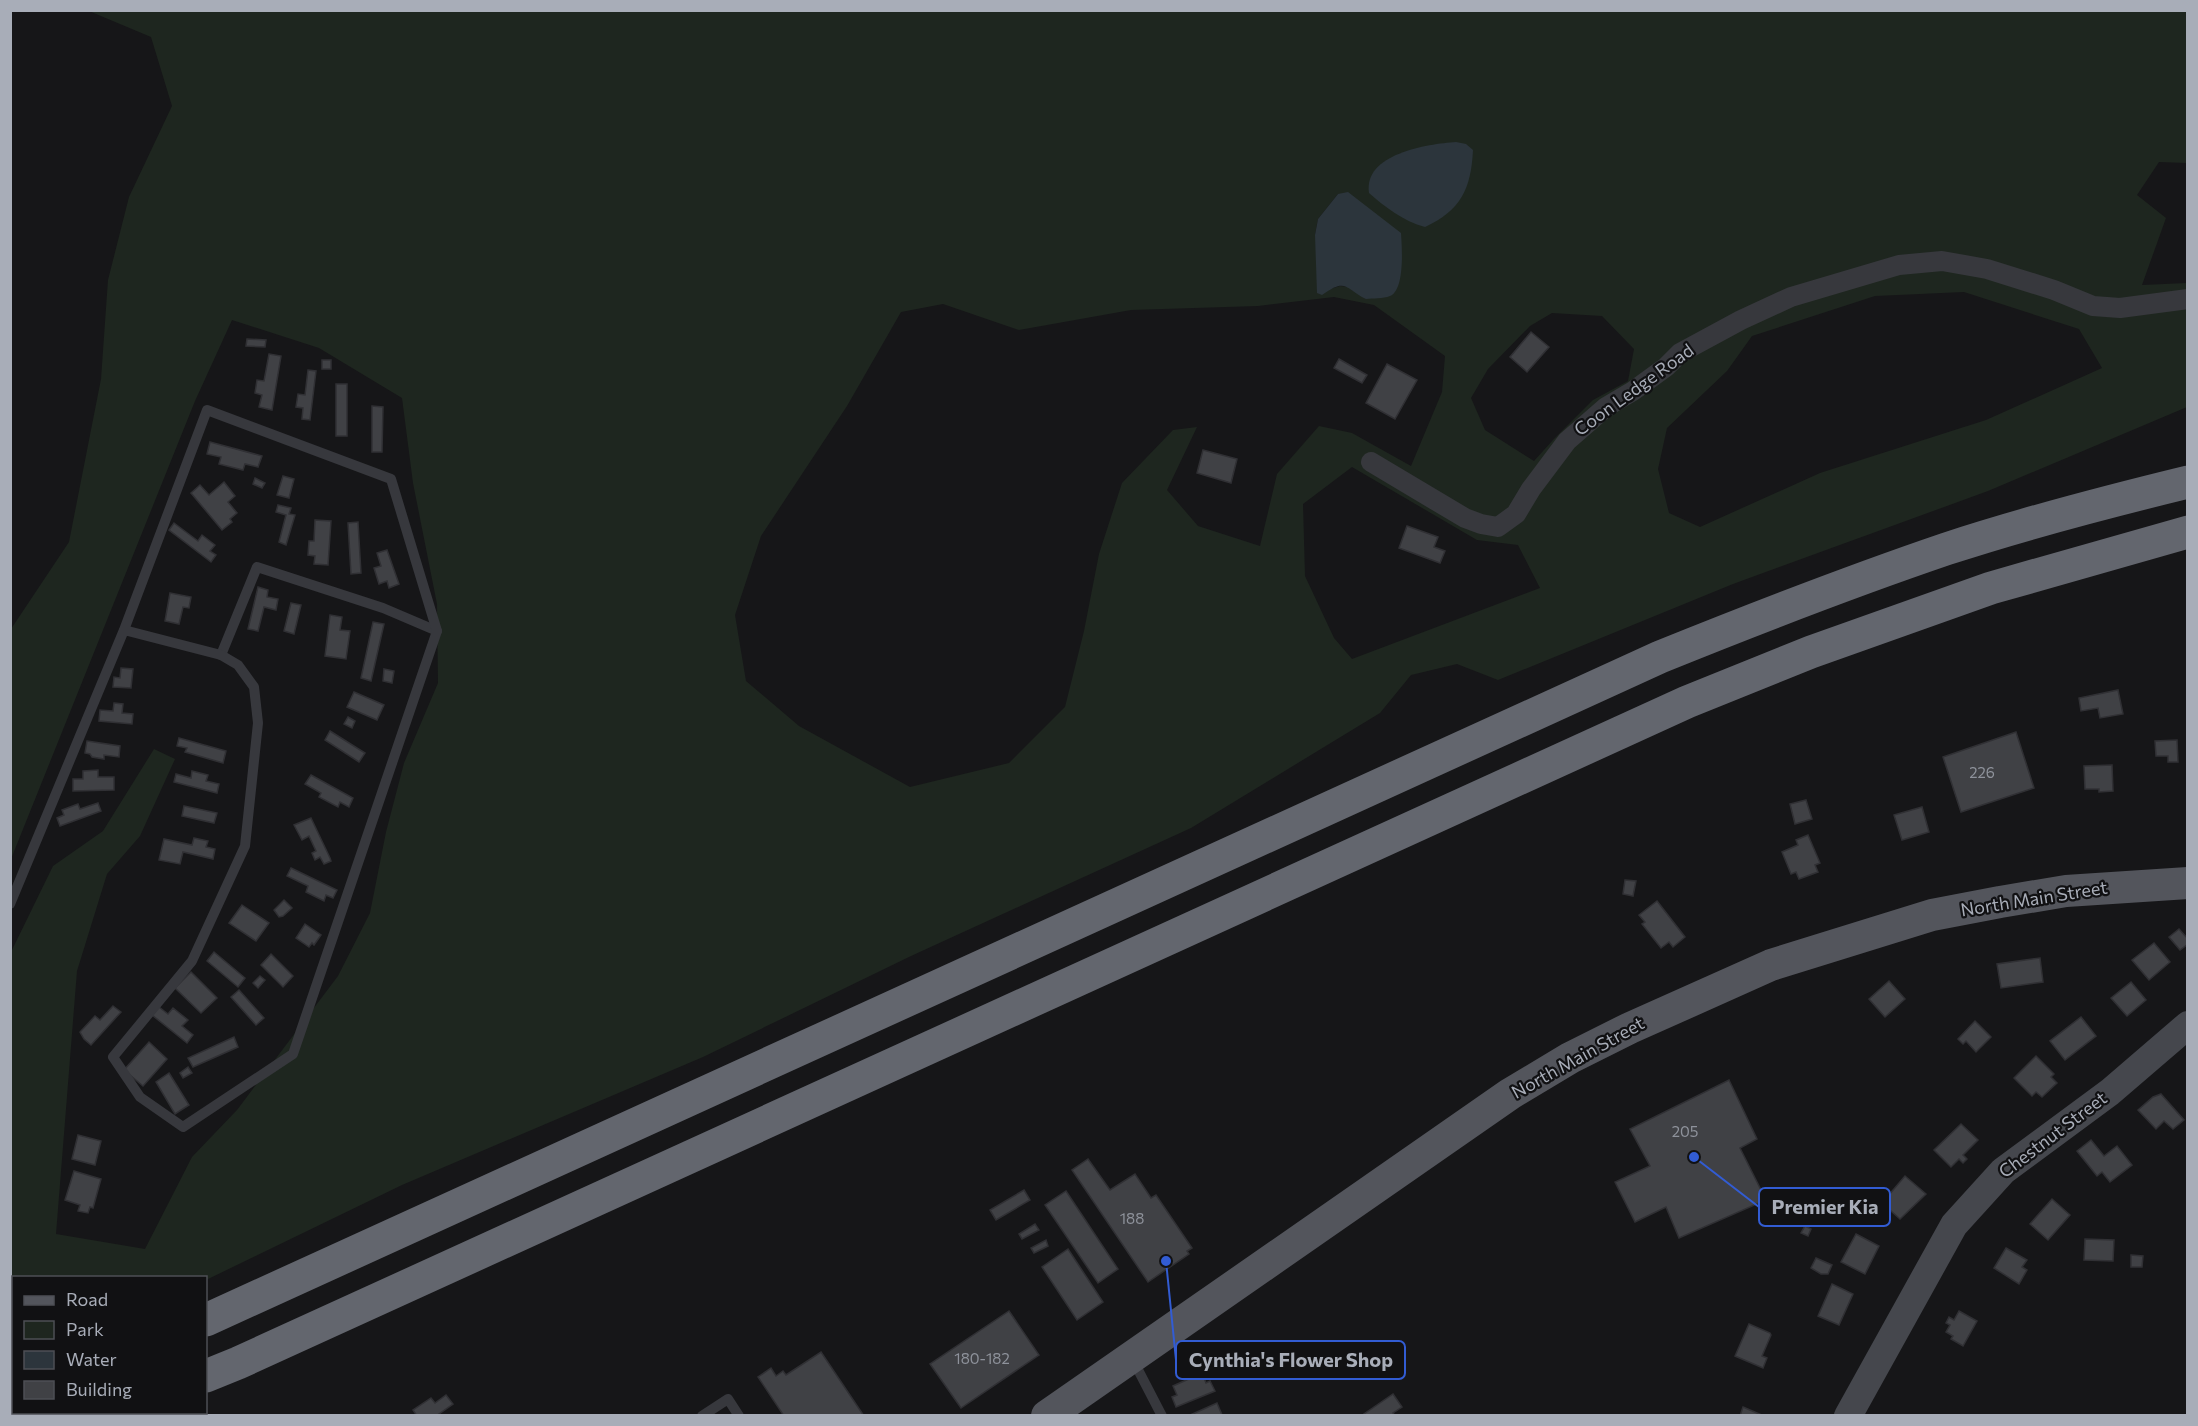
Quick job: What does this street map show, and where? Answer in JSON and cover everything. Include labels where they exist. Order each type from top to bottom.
[{"type":"highway","points":[[207,1320],[1660,657],[1771,612],[1947,549],[2072,512],[2187,482]]},
{"type":"highway","points":[[207,1376],[1688,702],[1811,652],[1991,588],[2187,532]]},
{"type":"main road","name":"North Main Street","points":[[1061,1409],[1510,1094],[1570,1058],[1694,998],[1771,965],[1932,915],[2066,891],[2187,883]]},
{"type":"street","name":"Coon Ledge Road","points":[[1371,462],[1465,518],[1498,527],[1516,514],[1531,489],[1567,441],[1606,407],[1666,367],[1680,353],[1741,320],[1791,297],[1899,265],[1942,261],[1987,269],[2054,290],[2092,306],[2120,308],[2187,299]]},
{"type":"street","name":"Chestnut Street","points":[[1848,1416],[1954,1225],[2003,1171],[2110,1092],[2187,1025]]},
{"type":"lane","points":[[10,904],[124,630],[207,410],[391,479],[436,631],[293,1054],[183,1127],[140,1097],[113,1057],[192,962],[245,846],[258,723],[254,687],[238,665],[221,655],[124,630]]},
{"type":"lane","points":[[221,655],[257,567],[383,608],[436,631]]},
{"type":"lane","points":[[1131,1358],[1162,1416]]},
{"type":"lane","points":[[702,1416],[728,1399],[739,1416]]},
{"type":"green space","points":[[89,11],[2187,11],[2187,163],[2159,162],[2137,195],[2166,218],[2142,285],[2187,283],[2187,407],[1988,491],[1733,584],[1498,680],[1457,664],[1411,675],[1380,713],[1191,828],[911,956],[703,1057],[402,1185],[207,1280],[207,1276],[12,1276],[11,1364],[11,952],[53,866],[103,831],[154,749],[175,759],[140,836],[107,874],[77,971],[56,1234],[145,1249],[192,1157],[237,1110],[338,976],[370,913],[386,832],[404,763],[438,683],[437,604],[413,483],[402,398],[319,348],[232,320],[195,401],[11,859],[11,629],[69,542],[101,379],[108,280],[129,197],[172,106],[151,37]],"holes":[[[1338,194],[1353,291],[1349,287],[1340,286],[1330,289],[1315,235],[1318,219]],[[1964,292],[2079,329],[2102,368],[1986,420],[1820,473],[1700,527],[1669,513],[1658,469],[1667,428],[1727,371],[1752,336],[1875,296]],[[1334,297],[1374,305],[1445,356],[1442,392],[1411,466],[1352,433],[1319,426],[1277,474],[1260,546],[1198,526],[1167,490],[1197,427],[1173,430],[1122,483],[1099,554],[1084,631],[1065,707],[1009,763],[910,787],[799,726],[746,681],[735,615],[761,536],[847,406],[901,312],[943,304],[1019,330],[1131,310],[1258,306]],[[1552,313],[1602,316],[1634,349],[1628,381],[1593,400],[1534,461],[1485,430],[1471,398],[1488,369],[1530,326]],[[1352,467],[1477,540],[1518,545],[1540,588],[1352,659],[1334,638],[1305,576],[1303,504]]]},
{"type":"water","points":[[1456,142],[1466,144],[1473,150],[1470,176],[1462,197],[1437,220],[1425,227],[1409,221],[1369,193],[1370,180],[1376,169],[1386,160],[1429,145]]},
{"type":"water","points":[[1348,192],[1401,233],[1400,277],[1395,292],[1390,296],[1366,299],[1341,286],[1322,295],[1317,293],[1315,235],[1318,219],[1338,194]]},
{"type":"building","points":[[1531,332],[1549,347],[1527,372],[1510,357]]},
{"type":"building","points":[[247,339],[266,340],[265,347],[246,346]]},
{"type":"building","points":[[269,354],[281,356],[272,410],[259,407],[262,395],[255,393],[257,380],[264,381]]},
{"type":"building","points":[[1339,359],[1367,375],[1362,383],[1334,368]]},
{"type":"building","points":[[322,360],[331,360],[331,369],[322,369]]},
{"type":"building","points":[[1387,364],[1417,380],[1395,419],[1366,403]]},
{"type":"building","points":[[308,370],[316,371],[310,420],[302,419],[303,408],[296,407],[298,394],[305,395]]},
{"type":"building","points":[[336,384],[347,384],[347,436],[336,436]]},
{"type":"building","points":[[372,406],[383,407],[382,452],[372,452]]},
{"type":"building","points":[[210,442],[262,456],[258,467],[245,464],[243,470],[219,464],[221,457],[207,454]]},
{"type":"building","points":[[1203,450],[1237,459],[1231,483],[1197,473]]},
{"type":"building","points":[[283,476],[294,479],[289,498],[277,495]]},
{"type":"building","points":[[255,478],[265,483],[262,488],[253,484]]},
{"type":"building","points":[[224,482],[235,496],[228,502],[237,513],[230,519],[232,522],[222,530],[191,493],[200,485],[209,495]]},
{"type":"building","points":[[278,505],[291,508],[289,514],[295,515],[286,545],[279,542],[286,515],[276,512]]},
{"type":"building","points":[[315,520],[331,521],[328,565],[314,564],[315,556],[308,555],[309,541],[314,541]]},
{"type":"building","points":[[358,522],[361,573],[351,574],[348,523]]},
{"type":"building","points":[[174,523],[198,541],[202,535],[215,545],[210,551],[216,555],[211,562],[169,530]]},
{"type":"building","points":[[1407,526],[1438,537],[1434,547],[1445,551],[1440,563],[1399,548]]},
{"type":"building","points":[[387,550],[399,584],[389,588],[387,581],[379,584],[374,568],[381,566],[377,553]]},
{"type":"building","points":[[258,587],[268,590],[267,597],[278,599],[276,610],[264,607],[258,631],[248,629]]},
{"type":"building","points":[[170,593],[191,597],[189,608],[183,607],[179,624],[165,621]]},
{"type":"building","points":[[291,603],[301,605],[294,634],[284,631]]},
{"type":"building","points":[[330,615],[342,617],[340,630],[350,631],[346,659],[325,656]]},
{"type":"building","points":[[373,622],[384,624],[371,681],[361,678]]},
{"type":"building","points":[[121,668],[133,669],[131,688],[113,687],[114,677],[120,678]]},
{"type":"building","points":[[384,669],[394,671],[392,683],[383,681]]},
{"type":"building","points":[[2118,690],[2123,714],[2100,718],[2098,708],[2081,711],[2079,698]]},
{"type":"building","points":[[354,692],[384,705],[377,720],[347,707]]},
{"type":"building","points":[[114,703],[123,704],[122,713],[133,714],[132,724],[99,721],[100,710],[113,711]]},
{"type":"building","points":[[348,717],[355,721],[352,728],[344,724]]},
{"type":"building","points":[[330,731],[365,753],[359,762],[325,740]]},
{"type":"building","points":[[2016,732],[2034,788],[1961,812],[1943,757]]},
{"type":"building","points":[[179,738],[226,751],[223,763],[185,752],[187,748],[177,746]]},
{"type":"building","points":[[2177,740],[2178,762],[2168,762],[2168,756],[2156,756],[2155,741]]},
{"type":"building","points":[[87,741],[120,746],[119,757],[104,755],[104,759],[92,757],[85,753]]},
{"type":"building","points":[[2112,765],[2113,791],[2099,792],[2099,789],[2085,789],[2084,766]]},
{"type":"building","points":[[98,770],[98,777],[114,777],[114,790],[73,791],[73,779],[83,779],[83,771]]},
{"type":"building","points":[[192,771],[208,775],[206,781],[219,784],[217,793],[174,782],[176,774],[191,778]]},
{"type":"building","points":[[311,775],[353,798],[349,807],[340,802],[338,807],[319,797],[321,793],[305,784]]},
{"type":"building","points":[[1806,800],[1812,819],[1795,824],[1790,804]]},
{"type":"building","points":[[98,803],[101,811],[60,826],[57,818],[64,815],[62,810],[78,804],[80,809]]},
{"type":"building","points":[[184,806],[217,813],[214,823],[182,816]]},
{"type":"building","points":[[1922,807],[1929,832],[1902,840],[1894,815]]},
{"type":"building","points":[[311,818],[331,861],[324,864],[320,857],[315,860],[312,853],[316,851],[309,836],[302,840],[294,825]]},
{"type":"building","points":[[1808,835],[1820,863],[1815,865],[1818,872],[1799,879],[1796,872],[1791,874],[1782,852],[1798,845],[1796,840]]},
{"type":"building","points":[[194,838],[208,841],[206,847],[215,849],[213,859],[183,852],[180,864],[159,860],[164,839],[192,845]]},
{"type":"building","points":[[291,868],[337,890],[333,898],[326,895],[324,901],[306,892],[308,886],[287,876]]},
{"type":"building","points":[[1625,880],[1636,881],[1633,896],[1623,894]]},
{"type":"building","points":[[284,900],[292,908],[279,917],[274,910]]},
{"type":"building","points":[[1657,901],[1685,937],[1673,947],[1669,942],[1661,948],[1642,924],[1645,922],[1639,915]]},
{"type":"building","points":[[242,905],[269,923],[256,941],[229,923]]},
{"type":"building","points":[[305,924],[321,935],[314,945],[312,943],[309,947],[296,938]]},
{"type":"building","points":[[2179,929],[2188,939],[2188,944],[2180,950],[2169,937]]},
{"type":"building","points":[[2154,943],[2170,962],[2149,980],[2132,960]]},
{"type":"building","points":[[214,952],[245,978],[238,987],[207,961]]},
{"type":"building","points":[[271,954],[293,976],[283,987],[261,965]]},
{"type":"building","points":[[2040,958],[2043,982],[2001,988],[1997,964]]},
{"type":"building","points":[[191,972],[217,998],[201,1013],[175,988]]},
{"type":"building","points":[[260,976],[265,980],[258,988],[253,983]]},
{"type":"building","points":[[1889,981],[1905,999],[1885,1017],[1869,999]]},
{"type":"building","points":[[2131,982],[2146,1000],[2127,1016],[2111,998]]},
{"type":"building","points":[[239,990],[264,1018],[256,1025],[231,997]]},
{"type":"building","points":[[113,1006],[121,1012],[91,1045],[80,1032],[95,1016],[100,1020]]},
{"type":"building","points":[[159,1007],[168,1014],[173,1008],[188,1020],[182,1026],[193,1035],[187,1043],[152,1015]]},
{"type":"building","points":[[2081,1017],[2096,1036],[2065,1060],[2050,1041]]},
{"type":"building","points":[[1975,1021],[1991,1037],[1976,1052],[1966,1041],[1963,1044],[1958,1039]]},
{"type":"building","points":[[234,1037],[238,1047],[193,1067],[188,1058]]},
{"type":"building","points":[[149,1042],[167,1059],[143,1086],[124,1070]]},
{"type":"building","points":[[2036,1056],[2054,1074],[2051,1077],[2057,1083],[2042,1097],[2036,1092],[2032,1096],[2014,1078]]},
{"type":"building","points":[[188,1067],[192,1073],[183,1078],[180,1073]]},
{"type":"building","points":[[169,1073],[189,1105],[175,1114],[156,1082]]},
{"type":"building","points":[[1729,1080],[1757,1139],[1740,1148],[1766,1200],[1679,1238],[1666,1207],[1635,1222],[1615,1182],[1650,1166],[1630,1129]]},
{"type":"building","points":[[2161,1094],[2184,1120],[2173,1129],[2164,1121],[2156,1129],[2138,1110],[2153,1097]]},
{"type":"building","points":[[1961,1124],[1978,1140],[1963,1155],[1967,1159],[1963,1163],[1959,1159],[1951,1167],[1934,1150]]},
{"type":"building","points":[[78,1135],[101,1141],[95,1165],[72,1159]]},
{"type":"building","points":[[2091,1140],[2104,1156],[2117,1146],[2132,1165],[2110,1182],[2102,1172],[2097,1176],[2077,1151]]},
{"type":"building","points":[[1088,1159],[1110,1190],[1135,1174],[1151,1198],[1156,1195],[1192,1248],[1187,1251],[1189,1254],[1148,1282],[1072,1170]]},
{"type":"building","points":[[74,1171],[101,1179],[93,1208],[90,1207],[88,1213],[78,1211],[80,1205],[65,1200]]},
{"type":"building","points":[[1905,1176],[1926,1194],[1900,1219],[1882,1203]]},
{"type":"building","points":[[1024,1190],[1030,1200],[996,1220],[990,1210]]},
{"type":"building","points":[[1066,1191],[1118,1269],[1098,1283],[1045,1205]]},
{"type":"building","points":[[2052,1199],[2070,1215],[2048,1240],[2030,1224]]},
{"type":"building","points":[[1035,1224],[1039,1230],[1022,1239],[1019,1234]]},
{"type":"building","points":[[1805,1226],[1811,1229],[1808,1236],[1801,1233]]},
{"type":"building","points":[[1856,1234],[1879,1246],[1865,1274],[1841,1262]]},
{"type":"building","points":[[2085,1239],[2114,1240],[2113,1261],[2084,1260]]},
{"type":"building","points":[[1046,1240],[1048,1246],[1034,1253],[1031,1248]]},
{"type":"building","points":[[2006,1248],[2027,1260],[2022,1267],[2027,1270],[2019,1284],[1994,1268]]},
{"type":"building","points":[[1068,1249],[1103,1302],[1077,1320],[1042,1267]]},
{"type":"building","points":[[2131,1255],[2143,1256],[2142,1267],[2131,1267]]},
{"type":"building","points":[[1816,1258],[1832,1265],[1828,1274],[1821,1274],[1811,1268]]},
{"type":"building","points":[[1832,1284],[1853,1294],[1839,1325],[1818,1316]]},
{"type":"building","points":[[1009,1311],[1039,1355],[961,1408],[930,1364]]},
{"type":"building","points":[[1959,1311],[1977,1321],[1963,1346],[1951,1339],[1953,1336],[1946,1332],[1950,1325],[1946,1323],[1949,1317],[1954,1320]]},
{"type":"building","points":[[1749,1324],[1771,1335],[1762,1356],[1767,1358],[1763,1368],[1735,1356]]},
{"type":"building","points":[[821,1352],[864,1416],[784,1416],[758,1377],[771,1368],[776,1376],[783,1371],[786,1375]]},
{"type":"building","points":[[1202,1373],[1206,1383],[1210,1381],[1215,1391],[1176,1407],[1172,1397],[1177,1395],[1173,1386]]},
{"type":"building","points":[[1393,1394],[1402,1407],[1393,1413],[1395,1416],[1361,1416]]},
{"type":"building","points":[[446,1395],[453,1404],[436,1416],[417,1416],[413,1410],[431,1398],[435,1403]]},
{"type":"building","points":[[1217,1403],[1222,1415],[1220,1416],[1188,1416]]},
{"type":"building","points":[[1743,1407],[1764,1416],[1740,1416]]},
{"type":"place","name":"Premier Kia","points":[[1694,1157]]},
{"type":"place","name":"Cynthia's Flower Shop","points":[[1166,1261]]}]
